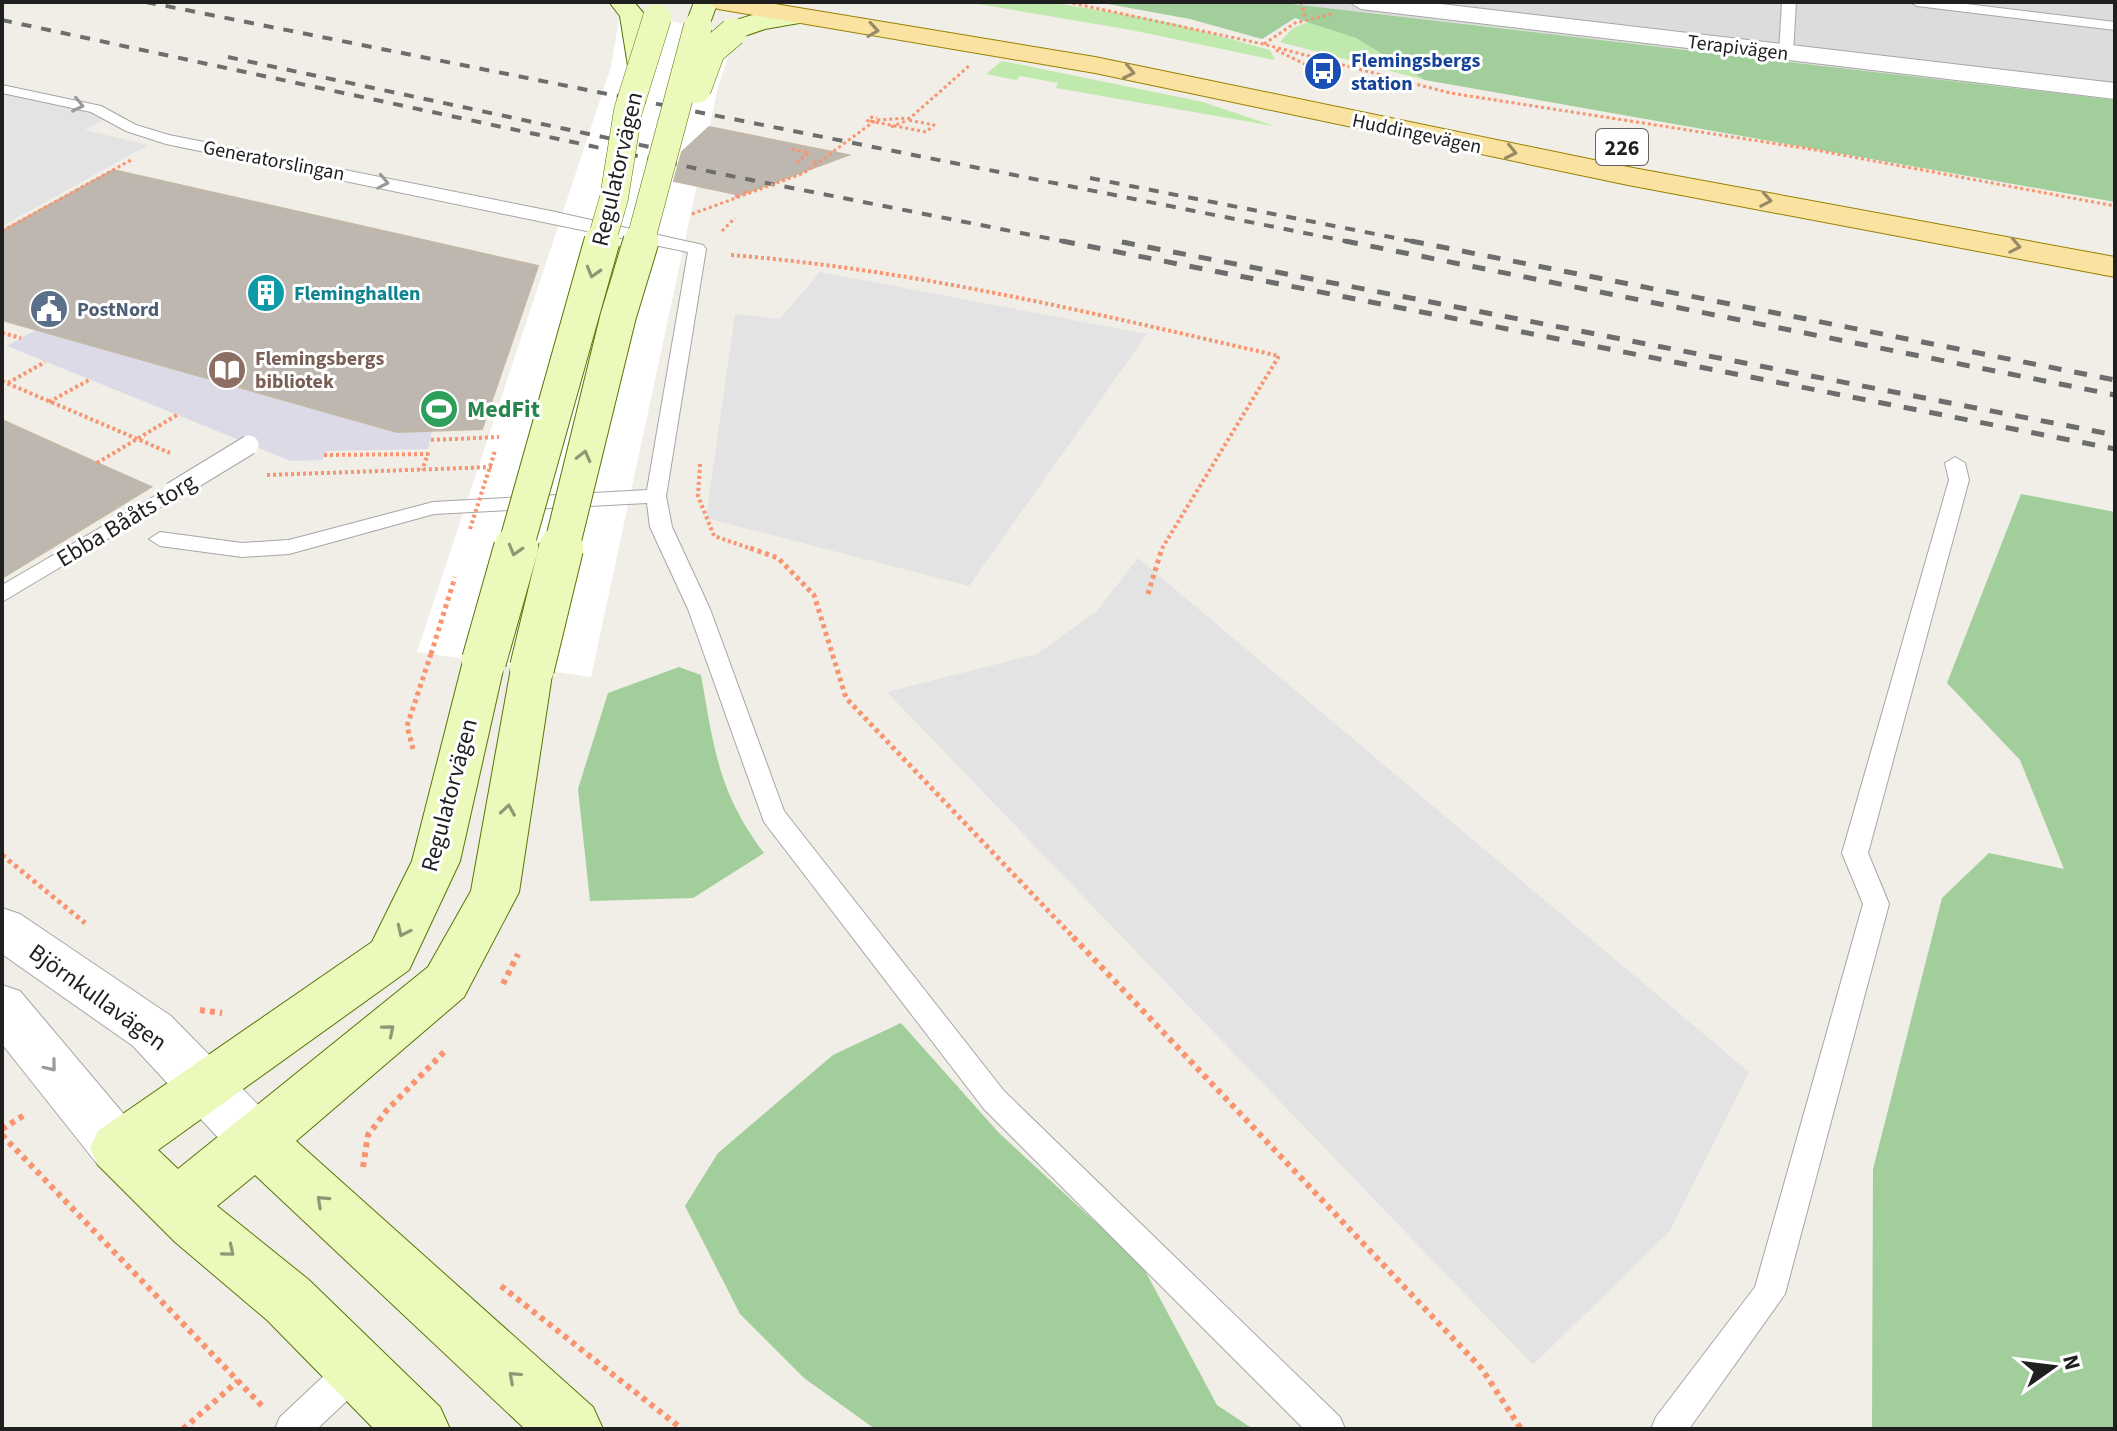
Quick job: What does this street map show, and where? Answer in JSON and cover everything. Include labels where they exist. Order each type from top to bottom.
[{"type":"main road","name":"Huddingevägen","points":[[718,2],[1095,65],[1628,176],[2115,267]]},
{"type":"main road","name":"Huddingevägen","points":[[952,16],[1131,49],[1452,117],[1688,159]]},
{"type":"street","name":"Terapivägen","points":[[1361,2],[2115,91]]},
{"type":"street","name":"Regulatorvägen","points":[[176,1204],[257,1141],[446,982],[495,892],[508,665],[614,198],[628,111],[641,66],[643,9]]},
{"type":"street","name":"Regulatorvägen","points":[[118,1148],[209,1088],[391,956],[436,861],[508,665],[649,215],[702,14]]},
{"type":"street","points":[[649,215],[711,51],[733,32],[760,22],[796,17]]},
{"type":"street","name":"Björnkullavägen","points":[[2,928],[152,1031],[257,1141]]},
{"type":"street","points":[[2,1006],[118,1148],[176,1204],[288,1300],[418,1429]]},
{"type":"street","points":[[257,1141],[571,1429]]},
{"type":"lane","points":[[1786,53],[1789,2]]},
{"type":"lane","points":[[1917,2],[2115,26]]},
{"type":"lane","name":"Generatorslingan","points":[[2,89],[96,109],[131,128],[166,139],[551,216],[708,242]]},
{"type":"lane","points":[[708,242],[656,496],[661,527],[699,609],[773,815],[994,1100],[1328,1429]]},
{"type":"lane","name":"Ebba Bååts torg","points":[[2,595],[249,445]]},
{"type":"lane","points":[[1668,1429],[1769,1294],[1876,904],[1855,853],[1959,480],[1955,463]]},
{"type":"lane","points":[[160,539],[242,550],[289,547],[433,508],[656,496]]},
{"type":"lane","points":[[278,1419],[357,1368]]},
{"type":"path","points":[[1067,2],[1263,44],[1450,93],[1810,149],[2115,206]]},
{"type":"path","points":[[1263,44],[1299,21],[1305,14],[1301,2]]},
{"type":"path","points":[[1299,21],[1399,7]]},
{"type":"path","points":[[1263,44],[1315,69]]},
{"type":"path","points":[[692,214],[802,174],[869,120],[910,118],[969,66]]},
{"type":"path","points":[[869,120],[926,132],[934,125],[908,120],[891,127]]},
{"type":"path","points":[[2,231],[166,139]]},
{"type":"path","points":[[792,149],[809,153],[795,164]]},
{"type":"path","points":[[744,192],[751,193]]},
{"type":"path","points":[[708,242],[735,218]]},
{"type":"path","points":[[724,245],[731,255],[728,268]]},
{"type":"path","points":[[731,255],[813,260],[976,287],[1279,356],[1157,556],[1148,594]]},
{"type":"path","points":[[2,333],[21,338]]},
{"type":"path","points":[[5,382],[45,362]]},
{"type":"path","points":[[49,402],[89,380]]},
{"type":"path","points":[[5,382],[172,454]]},
{"type":"path","points":[[97,463],[177,415]]},
{"type":"path","points":[[431,440],[499,437]]},
{"type":"path","points":[[324,455],[428,454],[422,470]]},
{"type":"path","points":[[701,457],[698,496],[714,536],[778,558],[814,595],[846,698],[1482,1369],[1521,1429]]},
{"type":"path","points":[[256,476],[508,466]]},
{"type":"path","points":[[656,496],[698,496]]},
{"type":"path","points":[[415,757],[407,726],[431,654]]},
{"type":"path","points":[[499,989],[515,967],[522,940]]},
{"type":"path","points":[[187,1008],[222,1013],[232,1008]]},
{"type":"path","points":[[372,1177],[362,1167],[368,1135],[387,1110],[451,1044]]},
{"type":"path","points":[[2,1135],[278,1419]]},
{"type":"path","points":[[497,1283],[682,1429]]},
{"type":"path","points":[[183,1429],[238,1381]]},
{"type":"shaded area","points":[[1275,2],[2115,2],[2115,100],[1775,60]]},
{"type":"shaded area","points":[[2,92],[108,117],[85,130],[148,145],[2,226]]},
{"type":"shaded area","points":[[820,272],[1147,334],[969,586],[706,518],[735,314],[780,319]]},
{"type":"shaded area","points":[[36,330],[397,432],[432,431],[428,449],[327,451],[322,460],[291,461],[7,346]]},
{"type":"shaded area","points":[[1138,558],[1749,1072],[1670,1231],[1533,1365],[887,692],[1037,654],[1097,611]]},
{"type":"green space","points":[[966,2],[1048,2],[1172,23],[1270,50],[1275,60],[1131,30]]},
{"type":"green space","points":[[1097,2],[1275,2],[2115,100],[2115,202],[1425,80],[1356,38],[1295,18],[1262,39],[1190,19]]},
{"type":"green space","points":[[1310,21],[1356,38],[1425,80],[1280,42],[1293,28]]},
{"type":"green space","points":[[1002,61],[1203,102],[1274,126],[1056,88],[1058,83],[1020,76],[1016,80],[986,74]]},
{"type":"green space","points":[[2021,494],[2115,512],[2115,1429],[1872,1429],[1873,1169],[1942,898],[1989,853],[2064,869],[2020,760],[1947,683]]},
{"type":"green space","points":[[679,667],[701,675],[727,789],[764,853],[693,898],[590,901],[578,789],[608,693]]},
{"type":"green space","points":[[901,1023],[999,1133],[1142,1265],[1217,1405],[1253,1429],[875,1429],[804,1378],[740,1314],[685,1206],[718,1153],[833,1055]]},
{"type":"pier","points":[[620,13],[733,32],[733,44],[718,87],[591,677],[417,652],[611,67]]},
{"type":"building","points":[[709,127],[848,155],[740,195],[674,181],[682,152]]},
{"type":"building","name":"Fleminghallen","points":[[113,170],[538,266],[482,429],[397,432],[2,320],[2,231]]},
{"type":"building","points":[[2,420],[97,463],[151,487],[2,578]]},
{"type":"railway","points":[[146,2],[1355,243]]},
{"type":"railway","points":[[2,20],[736,177],[1072,243]]},
{"type":"railway","points":[[228,57],[678,153]]},
{"type":"railway","points":[[1090,178],[1421,243]]},
{"type":"railway","points":[[1062,241],[2115,449]]},
{"type":"railway","points":[[1345,241],[1355,243]]},
{"type":"railway","points":[[1411,241],[2115,380]]},
{"type":"railway","points":[[1129,243],[1122,242],[2115,435]]},
{"type":"railway","points":[[1355,243],[2115,395]]},
{"type":"place","name":"Flemingsbergs station","points":[[1323,71]]},
{"type":"place","name":"Fleminghallen","points":[[266,293]]},
{"type":"place","name":"PostNord","points":[[49,309]]},
{"type":"place","name":"Flemingsbergs bibliotek","points":[[227,370]]},
{"type":"place","name":"MedFit","points":[[439,409]]}]
